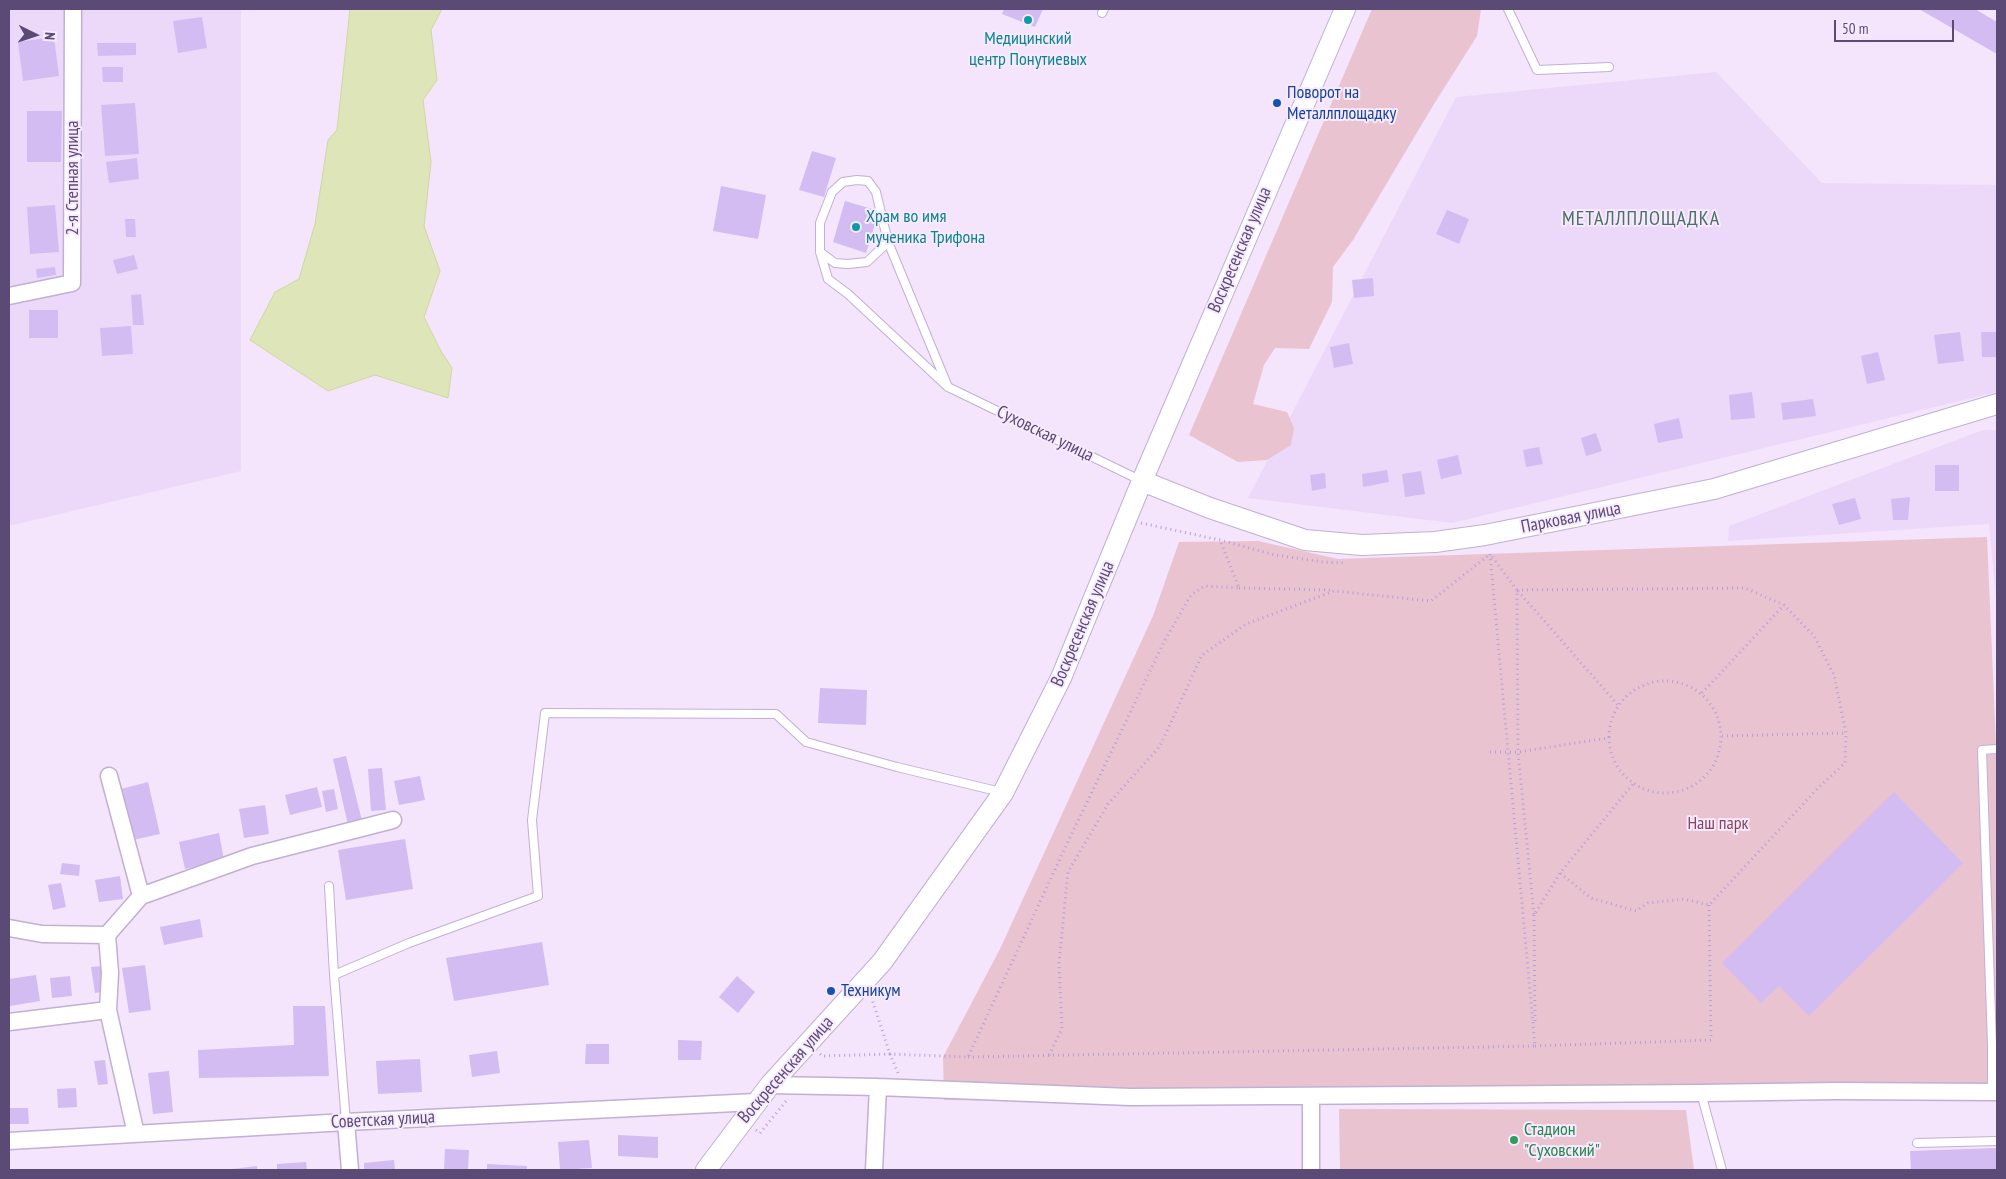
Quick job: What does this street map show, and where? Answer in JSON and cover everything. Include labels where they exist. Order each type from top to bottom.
[{"type":"street","name":"2-я Степная улица","points":[[9,296],[72,283],[73,9]]},
{"type":"street","name":"Воскресенская улица","points":[[706,1170],[770,1084],[815,1050],[882,962],[1003,793],[1061,678],[1142,481],[1345,9]]},
{"type":"street","name":"Парковая улица","points":[[1142,481],[1210,508],[1305,540],[1362,545],[1435,542],[1485,535],[1714,489],[1997,404]]},
{"type":"street","points":[[109,776],[141,896]]},
{"type":"street","points":[[136,1134],[108,1010],[110,973],[107,935],[141,896],[252,856],[393,820]]},
{"type":"street","points":[[9,928],[42,934],[107,935]]},
{"type":"street","points":[[9,1022],[108,1010]]},
{"type":"street","points":[[770,1084],[1130,1097],[1701,1094],[1835,1091],[1995,1092]]},
{"type":"street","points":[[874,1170],[878,1087]]},
{"type":"street","points":[[1311,1096],[1311,1170]]},
{"type":"street","name":"Советская улица","points":[[9,1141],[756,1102]]},
{"type":"street","points":[[346,1122],[350,1170]]},
{"type":"lane","points":[[1508,9],[1537,70],[1609,67]]},
{"type":"lane","points":[[888,242],[867,262],[835,263],[820,252],[820,223],[832,192],[843,182],[858,180],[868,181],[876,192],[888,242],[948,387]]},
{"type":"lane","name":"Суховская улица","points":[[820,252],[828,279],[848,294],[948,387],[1142,481]]},
{"type":"lane","points":[[334,975],[409,943],[538,896],[532,820],[545,713],[776,714],[806,742],[1003,793]]},
{"type":"lane","points":[[1995,1092],[1982,750],[1997,750]]},
{"type":"lane","points":[[329,886],[346,1122]]},
{"type":"lane","points":[[1701,1094],[1722,1170]]},
{"type":"lane","points":[[1917,1143],[1997,1141]]},
{"type":"path","points":[[1220,540],[1239,588]]},
{"type":"path","points":[[968,1057],[1069,840],[1170,633],[1191,595],[1205,586],[1334,590],[1430,601],[1490,554]]},
{"type":"path","points":[[1490,554],[1517,590],[1618,705]]},
{"type":"path","points":[[1490,554],[1535,1046]]},
{"type":"path","points":[[815,1050],[968,1057],[1535,1046],[1711,1040],[1709,905],[1819,787],[1845,763],[1846,733],[1834,675],[1814,636],[1784,605],[1745,588],[1517,590]]},
{"type":"path","points":[[1049,1056],[1062,1029],[1059,963],[1068,872],[1108,804],[1160,746],[1202,655],[1246,624],[1334,590]]},
{"type":"path","points":[[1517,590],[1518,752],[1534,915],[1535,1046]]},
{"type":"path","points":[[1702,693],[1784,605]]},
{"type":"path","points":[[1667,680],[1685,684],[1702,693],[1716,712],[1722,736],[1719,754],[1711,771],[1699,783],[1683,791],[1666,794],[1648,791],[1633,784],[1620,771],[1612,756],[1608,738],[1612,716],[1618,705],[1631,692],[1648,683],[1667,680]]},
{"type":"path","points":[[1722,736],[1846,733]]},
{"type":"path","points":[[1490,752],[1518,752],[1608,738]]},
{"type":"path","points":[[1534,915],[1560,873],[1633,784]]},
{"type":"path","points":[[1560,873],[1591,898],[1636,911],[1648,903],[1684,899],[1709,905]]},
{"type":"path","points":[[866,1005],[872,998],[890,1054],[905,1088]]},
{"type":"path","points":[[815,1050],[828,1048]]},
{"type":"path","points":[[815,1050],[816,1063]]},
{"type":"path","points":[[742,1121],[760,1133],[799,1085]]},
{"type":"shaded area","points":[[9,9],[241,9],[241,471],[9,526]]},
{"type":"shaded area","points":[[350,9],[442,9],[431,30],[437,80],[423,100],[431,162],[424,226],[440,271],[424,317],[452,368],[448,398],[375,375],[328,391],[250,340],[275,292],[299,279],[315,224],[328,140],[337,130]]},
{"type":"shaded area","points":[[1716,72],[1822,183],[1997,185],[1997,392],[1452,523],[1248,498],[1456,97]]},
{"type":"shaded area","points":[[1983,430],[1997,430],[1997,608],[1989,524],[1728,541],[1729,526]]},
{"type":"green space","points":[[1372,9],[1481,9],[1477,36],[1353,240],[1333,267],[1332,302],[1309,349],[1275,348],[1264,365],[1253,404],[1287,412],[1294,428],[1291,445],[1267,460],[1238,462],[1189,435]]},
{"type":"green space","name":"Наш парк","points":[[1987,537],[1997,768],[1997,1099],[1282,1104],[944,1100],[943,1057],[1000,949],[1153,616],[1179,542],[1258,541],[1338,559]]},
{"type":"green space","name":"Стадион \"Суховский\"","points":[[1339,1109],[1686,1110],[1694,1170],[1340,1170]]},
{"type":"building","name":"Медицинский центр Понутиевых","points":[[1004,9],[1043,9],[1035,27],[1002,14]]},
{"type":"building","points":[[1919,9],[1975,9],[1997,22],[1997,54]]},
{"type":"building","points":[[202,17],[207,48],[178,53],[173,21]]},
{"type":"building","points":[[54,37],[59,76],[23,81],[18,42]]},
{"type":"building","points":[[97,43],[136,43],[136,55],[98,56]]},
{"type":"building","points":[[102,67],[123,67],[123,82],[103,82]]},
{"type":"building","points":[[135,103],[139,154],[105,156],[101,105]]},
{"type":"building","points":[[27,111],[62,111],[61,162],[27,162]]},
{"type":"building","points":[[812,151],[836,158],[824,197],[799,190]]},
{"type":"building","points":[[137,158],[139,179],[109,183],[106,162]]},
{"type":"building","points":[[721,186],[766,195],[758,239],[713,231]]},
{"type":"building","name":"Храм во имя мученика Трифона","points":[[845,201],[879,211],[866,253],[833,242]]},
{"type":"building","points":[[55,205],[59,252],[30,254],[27,207]]},
{"type":"building","points":[[1447,210],[1469,219],[1459,244],[1436,234]]},
{"type":"building","points":[[125,219],[135,219],[136,237],[126,237]]},
{"type":"building","points":[[134,255],[138,269],[117,274],[113,260]]},
{"type":"building","points":[[55,267],[56,275],[37,278],[36,269]]},
{"type":"building","points":[[1373,278],[1374,296],[1354,298],[1352,280]]},
{"type":"building","points":[[141,294],[144,325],[133,325],[131,295]]},
{"type":"building","points":[[29,310],[58,310],[58,338],[29,338]]},
{"type":"building","points":[[131,326],[133,354],[102,356],[100,328]]},
{"type":"building","points":[[1960,332],[1964,361],[1938,364],[1934,335]]},
{"type":"building","points":[[1981,332],[1997,332],[1997,357],[1982,357]]},
{"type":"building","points":[[1349,343],[1353,364],[1334,368],[1330,347]]},
{"type":"building","points":[[1878,352],[1885,380],[1867,384],[1861,356]]},
{"type":"building","points":[[1752,392],[1755,418],[1731,420],[1729,395]]},
{"type":"building","points":[[1813,399],[1816,416],[1783,420],[1781,403]]},
{"type":"building","points":[[1679,418],[1683,438],[1658,443],[1654,424]]},
{"type":"building","points":[[1596,433],[1602,451],[1586,456],[1581,438]]},
{"type":"building","points":[[1539,447],[1543,464],[1526,467],[1523,450]]},
{"type":"building","points":[[1458,455],[1462,474],[1441,479],[1437,460]]},
{"type":"building","points":[[1935,465],[1959,465],[1959,491],[1935,491]]},
{"type":"building","points":[[1387,470],[1389,482],[1363,487],[1362,474]]},
{"type":"building","points":[[1421,471],[1425,494],[1405,497],[1402,474]]},
{"type":"building","points":[[1325,473],[1326,488],[1312,491],[1310,475]]},
{"type":"building","points":[[1910,497],[1908,520],[1893,520],[1891,499]]},
{"type":"building","points":[[1855,498],[1861,519],[1839,525],[1832,504]]},
{"type":"building","points":[[820,688],[867,690],[866,725],[818,723]]},
{"type":"building","points":[[346,756],[362,821],[348,825],[333,759]]},
{"type":"building","points":[[382,768],[386,810],[371,811],[368,769]]},
{"type":"building","points":[[420,776],[425,800],[399,805],[394,781]]},
{"type":"building","points":[[148,782],[160,834],[133,840],[121,789]]},
{"type":"building","points":[[317,787],[322,807],[290,815],[285,795]]},
{"type":"building","points":[[334,789],[338,809],[326,812],[322,791]]},
{"type":"building","points":[[1894,792],[1963,863],[1809,1016],[1779,986],[1761,1003],[1722,963]]},
{"type":"building","points":[[265,805],[269,834],[244,838],[239,809]]},
{"type":"building","points":[[219,833],[224,860],[185,869],[179,842]]},
{"type":"building","points":[[405,839],[413,889],[346,900],[338,850]]},
{"type":"building","points":[[62,863],[80,865],[79,876],[60,874]]},
{"type":"building","points":[[120,876],[123,899],[99,902],[95,880]]},
{"type":"building","points":[[61,883],[66,907],[53,910],[48,885]]},
{"type":"building","points":[[200,919],[203,937],[164,945],[160,927]]},
{"type":"building","points":[[542,942],[549,985],[454,1001],[446,958]]},
{"type":"building","points":[[145,965],[151,1010],[129,1013],[122,968]]},
{"type":"building","points":[[101,966],[105,991],[95,993],[91,967]]},
{"type":"building","points":[[36,975],[40,1001],[10,1006],[9,979]]},
{"type":"building","points":[[70,976],[72,996],[52,998],[50,978]]},
{"type":"building","points":[[737,976],[755,992],[738,1013],[719,997]]},
{"type":"building","points":[[293,1006],[325,1006],[329,1076],[199,1078],[198,1050],[294,1045]]},
{"type":"building","points":[[678,1040],[702,1041],[701,1060],[678,1060]]},
{"type":"building","points":[[586,1044],[609,1044],[609,1064],[585,1064]]},
{"type":"building","points":[[497,1051],[500,1073],[472,1077],[469,1055]]},
{"type":"building","points":[[420,1059],[422,1092],[378,1094],[376,1061]]},
{"type":"building","points":[[105,1060],[108,1084],[98,1085],[94,1061]]},
{"type":"building","points":[[169,1071],[173,1112],[153,1114],[148,1073]]},
{"type":"building","points":[[76,1088],[77,1107],[58,1108],[57,1089]]},
{"type":"building","points":[[9,1108],[28,1108],[29,1124],[9,1124]]},
{"type":"building","points":[[618,1135],[658,1137],[658,1158],[618,1156]]},
{"type":"building","points":[[589,1140],[592,1168],[560,1170],[558,1142]]},
{"type":"building","points":[[1997,1148],[1997,1170],[1911,1170],[1910,1151]]},
{"type":"building","points":[[445,1149],[469,1150],[468,1170],[444,1170]]},
{"type":"building","points":[[394,1160],[395,1170],[364,1170],[364,1163]]},
{"type":"building","points":[[306,1162],[307,1170],[277,1170],[277,1164]]},
{"type":"building","points":[[487,1164],[527,1166],[527,1170],[487,1170]]},
{"type":"building","points":[[257,1166],[257,1170],[232,1170],[232,1169]]},
{"type":"place","name":"Медицинский центр Понутиевых","points":[[1028,20]]},
{"type":"place","name":"Поворот на Металлплощадку","points":[[1277,103]]},
{"type":"place","name":"Храм во имя мученика Трифона","points":[[856,227]]},
{"type":"place","name":"Техникум","points":[[831,991]]},
{"type":"place","name":"Стадион \"Суховский\"","points":[[1514,1140]]},
{"type":"district","name":"МЕТАЛЛПЛОЩАДКА","points":[[1641,219]]}]
